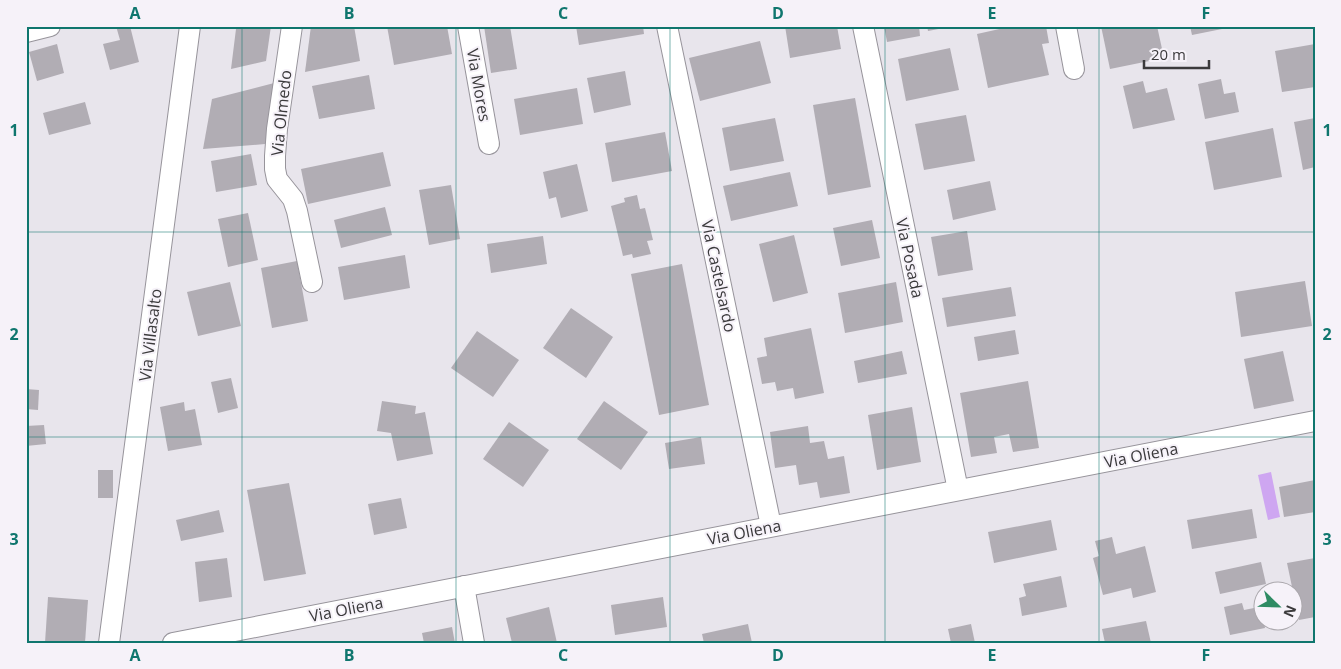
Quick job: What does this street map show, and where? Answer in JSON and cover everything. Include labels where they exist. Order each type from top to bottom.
[{"type":"street","points":[[26,32],[50,26]]},
{"type":"street","name":"Via Villasalto","points":[[109,643],[190,26]]},
{"type":"street","name":"Via Olmedo","points":[[292,26],[277,129],[275,169],[278,179],[290,194],[297,210],[312,282]]},
{"type":"street","name":"Via Mores","points":[[468,26],[489,144]]},
{"type":"street","name":"Via Castelsardo","points":[[667,26],[771,526]]},
{"type":"street","name":"Via Posada","points":[[862,26],[958,490]]},
{"type":"street","points":[[1066,26],[1074,69]]},
{"type":"street","name":"Via Oliena","points":[[173,643],[259,634],[464,586],[1315,421]]},
{"type":"street","points":[[464,586],[474,643]]},
{"type":"shaded area","points":[[1271,472],[1280,517],[1268,520],[1258,475]]},
{"type":"building","points":[[116,26],[130,26],[139,62],[110,70],[103,44],[120,40]]},
{"type":"building","points":[[271,26],[266,61],[231,69],[236,29]]},
{"type":"building","points":[[311,26],[354,26],[360,61],[305,72]]},
{"type":"building","points":[[387,26],[447,26],[452,54],[394,65]]},
{"type":"building","points":[[484,26],[510,26],[517,69],[491,73]]},
{"type":"building","points":[[576,26],[643,26],[644,34],[579,45]]},
{"type":"building","points":[[785,26],[837,26],[841,49],[790,58]]},
{"type":"building","points":[[884,26],[919,26],[920,36],[887,42]]},
{"type":"building","points":[[927,26],[949,26],[949,27],[928,31]]},
{"type":"building","points":[[1013,26],[1046,26],[1049,43],[1042,44],[1049,75],[988,88],[977,34]]},
{"type":"building","points":[[1101,26],[1157,26],[1164,58],[1110,69]]},
{"type":"building","points":[[1190,26],[1232,26],[1232,27],[1192,35]]},
{"type":"building","points":[[760,41],[771,83],[700,101],[689,58]]},
{"type":"building","points":[[57,44],[64,73],[37,81],[29,52]]},
{"type":"building","points":[[1315,44],[1315,87],[1282,92],[1275,51]]},
{"type":"building","points":[[950,48],[959,90],[906,101],[898,59]]},
{"type":"building","points":[[625,71],[631,105],[594,113],[587,78]]},
{"type":"building","points":[[369,75],[375,109],[319,119],[312,86]]},
{"type":"building","points":[[1221,79],[1224,94],[1235,92],[1239,112],[1205,119],[1198,84]]},
{"type":"building","points":[[1143,81],[1146,93],[1167,88],[1175,120],[1133,129],[1123,86]]},
{"type":"building","points":[[278,82],[265,144],[203,149],[212,99]]},
{"type":"building","points":[[577,88],[583,124],[520,135],[514,99]]},
{"type":"building","points":[[855,98],[871,187],[828,195],[813,105]]},
{"type":"building","points":[[85,102],[91,124],[49,135],[43,113]]},
{"type":"building","points":[[966,115],[975,161],[924,170],[915,124]]},
{"type":"building","points":[[775,118],[784,161],[730,171],[722,128]]},
{"type":"building","points":[[1315,118],[1315,167],[1303,170],[1294,122]]},
{"type":"building","points":[[1273,128],[1282,177],[1214,190],[1205,142]]},
{"type":"building","points":[[665,132],[672,171],[612,182],[605,143]]},
{"type":"building","points":[[383,152],[391,186],[308,204],[301,169]]},
{"type":"building","points":[[251,154],[257,185],[216,192],[211,161]]},
{"type":"building","points":[[577,164],[588,211],[561,218],[556,197],[549,199],[543,172]]},
{"type":"building","points":[[790,172],[798,206],[731,221],[723,186]]},
{"type":"building","points":[[990,181],[996,210],[953,220],[947,190]]},
{"type":"building","points":[[451,185],[460,239],[429,245],[419,190]]},
{"type":"building","points":[[637,195],[640,209],[645,208],[653,240],[647,241],[651,254],[633,258],[632,254],[623,256],[611,206],[625,202],[624,198]]},
{"type":"building","points":[[385,207],[392,235],[341,248],[334,220]]},
{"type":"building","points":[[248,213],[258,260],[228,267],[218,219]]},
{"type":"building","points":[[872,220],[880,258],[841,266],[833,228]]},
{"type":"building","points":[[967,231],[973,270],[938,276],[931,237]]},
{"type":"building","points":[[794,235],[808,293],[773,302],[759,244]]},
{"type":"building","points":[[543,236],[547,264],[491,273],[487,244]]},
{"type":"building","points":[[405,255],[410,288],[344,300],[338,267]]},
{"type":"building","points":[[297,261],[308,321],[272,328],[261,268]]},
{"type":"building","points":[[682,264],[709,405],[659,415],[631,274]]},
{"type":"building","points":[[1305,281],[1312,326],[1241,337],[1235,292]]},
{"type":"building","points":[[230,282],[241,326],[198,336],[187,292]]},
{"type":"building","points":[[896,282],[903,322],[845,333],[838,293]]},
{"type":"building","points":[[1011,287],[1016,316],[947,327],[942,298]]},
{"type":"building","points":[[571,308],[613,337],[586,378],[543,348]]},
{"type":"building","points":[[811,328],[824,393],[795,399],[793,388],[777,391],[775,382],[762,384],[757,358],[767,356],[764,338]]},
{"type":"building","points":[[1015,330],[1019,354],[978,361],[974,337]]},
{"type":"building","points":[[477,331],[519,360],[493,397],[451,368]]},
{"type":"building","points":[[902,351],[907,374],[858,383],[854,361]]},
{"type":"building","points":[[1283,351],[1294,401],[1254,409],[1244,359]]},
{"type":"building","points":[[231,378],[238,408],[218,413],[211,382]]},
{"type":"building","points":[[1028,381],[1039,448],[1013,452],[1009,434],[994,437],[997,453],[971,457],[960,393]]},
{"type":"building","points":[[26,389],[39,390],[38,410],[26,409]]},
{"type":"building","points":[[382,401],[416,406],[415,414],[425,412],[433,454],[397,461],[391,433],[377,431]]},
{"type":"building","points":[[604,401],[648,432],[621,470],[577,439]]},
{"type":"building","points":[[184,402],[185,411],[195,409],[202,445],[168,451],[160,407]]},
{"type":"building","points":[[912,407],[921,462],[877,470],[868,415]]},
{"type":"building","points":[[509,422],[549,450],[523,487],[483,459]]},
{"type":"building","points":[[44,425],[46,444],[26,446],[26,426]]},
{"type":"building","points":[[808,426],[810,443],[824,441],[828,459],[844,456],[850,493],[820,498],[817,482],[799,485],[796,465],[775,468],[770,432]]},
{"type":"building","points":[[701,437],[705,464],[669,469],[665,443]]},
{"type":"building","points":[[98,470],[113,470],[113,498],[98,498]]},
{"type":"building","points":[[1315,480],[1315,512],[1284,517],[1279,487]]},
{"type":"building","points":[[289,483],[306,574],[264,581],[247,490]]},
{"type":"building","points":[[401,498],[407,528],[374,535],[368,504]]},
{"type":"building","points":[[1252,509],[1257,538],[1192,549],[1187,520]]},
{"type":"building","points":[[219,510],[224,532],[181,541],[176,520]]},
{"type":"building","points":[[1051,520],[1057,550],[994,563],[988,532]]},
{"type":"building","points":[[1112,537],[1116,554],[1145,546],[1156,592],[1133,598],[1131,588],[1103,595],[1093,558],[1099,556],[1095,541]]},
{"type":"building","points":[[227,558],[232,597],[199,602],[195,562]]},
{"type":"building","points":[[1315,558],[1315,617],[1304,619],[1304,582],[1291,582],[1287,563]]},
{"type":"building","points":[[1261,562],[1266,582],[1254,582],[1254,587],[1220,594],[1215,572]]},
{"type":"building","points":[[1061,576],[1067,607],[1022,616],[1019,598],[1026,596],[1023,584]]},
{"type":"building","points":[[48,597],[88,600],[85,643],[45,643]]},
{"type":"building","points":[[663,597],[667,627],[615,635],[611,605]]},
{"type":"building","points":[[1242,603],[1244,610],[1254,608],[1254,630],[1230,635],[1224,607]]},
{"type":"building","points":[[549,607],[557,643],[512,643],[506,618]]},
{"type":"building","points":[[1146,621],[1151,643],[1105,643],[1102,629]]},
{"type":"building","points":[[748,624],[752,643],[704,643],[702,634]]},
{"type":"building","points":[[971,624],[975,643],[951,643],[948,629]]},
{"type":"building","points":[[452,627],[455,643],[424,643],[422,633]]}]
